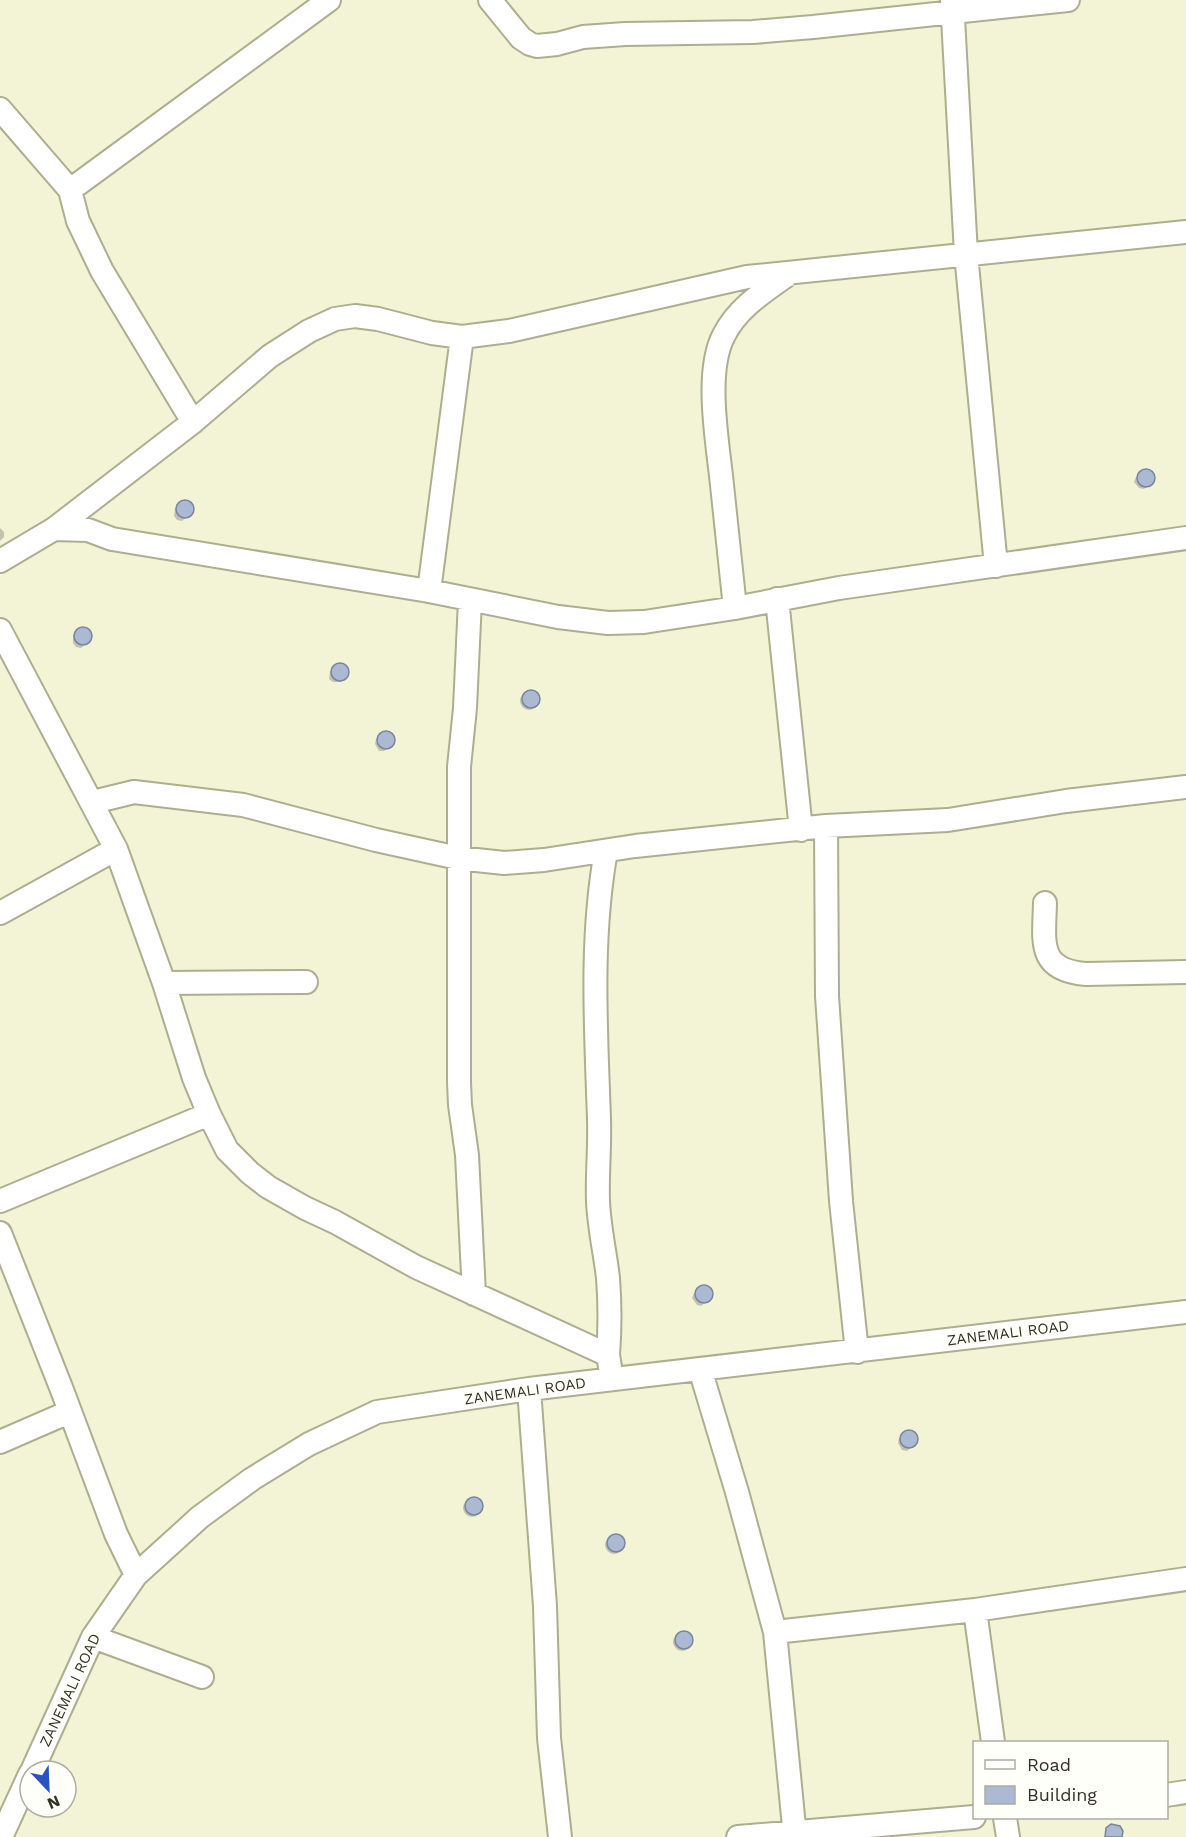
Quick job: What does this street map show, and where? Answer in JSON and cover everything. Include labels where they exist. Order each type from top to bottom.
[{"type":"street","points":[[70,190],[329,0]]},
{"type":"street","points":[[490,0],[521,38],[537,46],[557,44],[583,37],[753,32],[883,21],[952,6],[1068,0]]},
{"type":"street","points":[[952,6],[966,254],[996,566]]},
{"type":"street","points":[[0,109],[70,190],[78,221],[102,271],[193,422]]},
{"type":"street","points":[[0,561],[54,529],[193,422],[270,356],[335,319],[355,316],[432,333],[462,337],[508,331],[747,277],[1186,232]]},
{"type":"street","points":[[735,608],[714,411],[715,360],[723,336],[737,315],[756,297],[791,272]]},
{"type":"street","points":[[429,591],[462,337]]},
{"type":"street","points":[[54,529],[88,530],[112,539],[429,591],[558,617],[608,623],[644,622],[777,599],[1186,538]]},
{"type":"street","points":[[777,599],[801,830]]},
{"type":"street","points":[[470,600],[465,708],[459,767],[459,1082],[467,1155],[474,1294]]},
{"type":"street","points":[[0,630],[93,801],[116,849],[164,983],[194,1078],[227,1150],[268,1187],[416,1267],[608,1355]]},
{"type":"street","points":[[93,801],[134,792],[243,805],[376,840],[458,858],[504,863],[826,826],[948,820],[1066,801],[1186,787]]},
{"type":"street","points":[[826,826],[827,996],[841,1201],[857,1352]]},
{"type":"street","points":[[0,913],[116,849]]},
{"type":"street","points":[[606,851],[596,933],[596,1027],[600,1155],[598,1199],[601,1242],[608,1276],[611,1322],[608,1355],[612,1379]]},
{"type":"street","points":[[1045,903],[1044,939],[1047,953],[1052,963],[1059,968],[1086,974],[1186,972]]},
{"type":"street","points":[[164,983],[306,982]]},
{"type":"street","points":[[0,1201],[209,1114]]},
{"type":"street","points":[[0,1233],[116,1533],[136,1575]]},
{"type":"street","name":"ZANEMALI ROAD","points":[[37,1759],[93,1637],[136,1575],[200,1517],[252,1479],[309,1444],[377,1412],[529,1389],[1186,1312]]},
{"type":"street","points":[[700,1369],[737,1492],[774,1632],[794,1834]]},
{"type":"street","points":[[529,1389],[545,1606],[549,1738],[560,1837]]},
{"type":"street","points":[[0,1442],[69,1412]]},
{"type":"street","points":[[774,1632],[975,1610],[1186,1580]]},
{"type":"street","points":[[975,1610],[993,1741]]},
{"type":"street","points":[[93,1637],[202,1677]]},
{"type":"street","points":[[1168,1795],[1186,1792]]},
{"type":"street","name":"ZANEMALI ROAD","points":[[1,1837],[18,1801]]},
{"type":"street","points":[[738,1837],[794,1834],[973,1816]]},
{"type":"street","points":[[1005,1819],[1008,1837]]},
{"type":"building","points":[[1142,469],[1150,469],[1155,474],[1153,485],[1142,487],[1137,482],[1137,474]]},
{"type":"building","points":[[181,500],[189,500],[194,505],[192,516],[181,518],[176,513],[176,505]]},
{"type":"building","points":[[79,627],[87,627],[92,632],[90,643],[79,645],[74,640],[74,632]]},
{"type":"building","points":[[336,663],[344,663],[349,668],[347,679],[336,681],[331,676],[331,668]]},
{"type":"building","points":[[527,690],[535,690],[540,695],[538,706],[527,708],[522,703],[522,695]]},
{"type":"building","points":[[382,731],[390,731],[395,736],[393,747],[382,749],[377,744],[377,736]]},
{"type":"building","points":[[700,1285],[708,1285],[713,1290],[711,1301],[700,1303],[695,1298],[695,1290]]},
{"type":"building","points":[[905,1430],[913,1430],[918,1435],[916,1446],[905,1448],[900,1443],[900,1435]]},
{"type":"building","points":[[470,1497],[478,1497],[483,1502],[481,1513],[470,1515],[465,1510],[465,1502]]},
{"type":"building","points":[[612,1534],[620,1534],[625,1539],[623,1550],[612,1552],[607,1547],[607,1539]]},
{"type":"building","points":[[680,1631],[688,1631],[693,1636],[691,1647],[680,1649],[675,1644],[675,1636]]},
{"type":"building","points":[[1111,1824],[1120,1826],[1123,1831],[1122,1837],[1105,1837],[1106,1828]]}]
